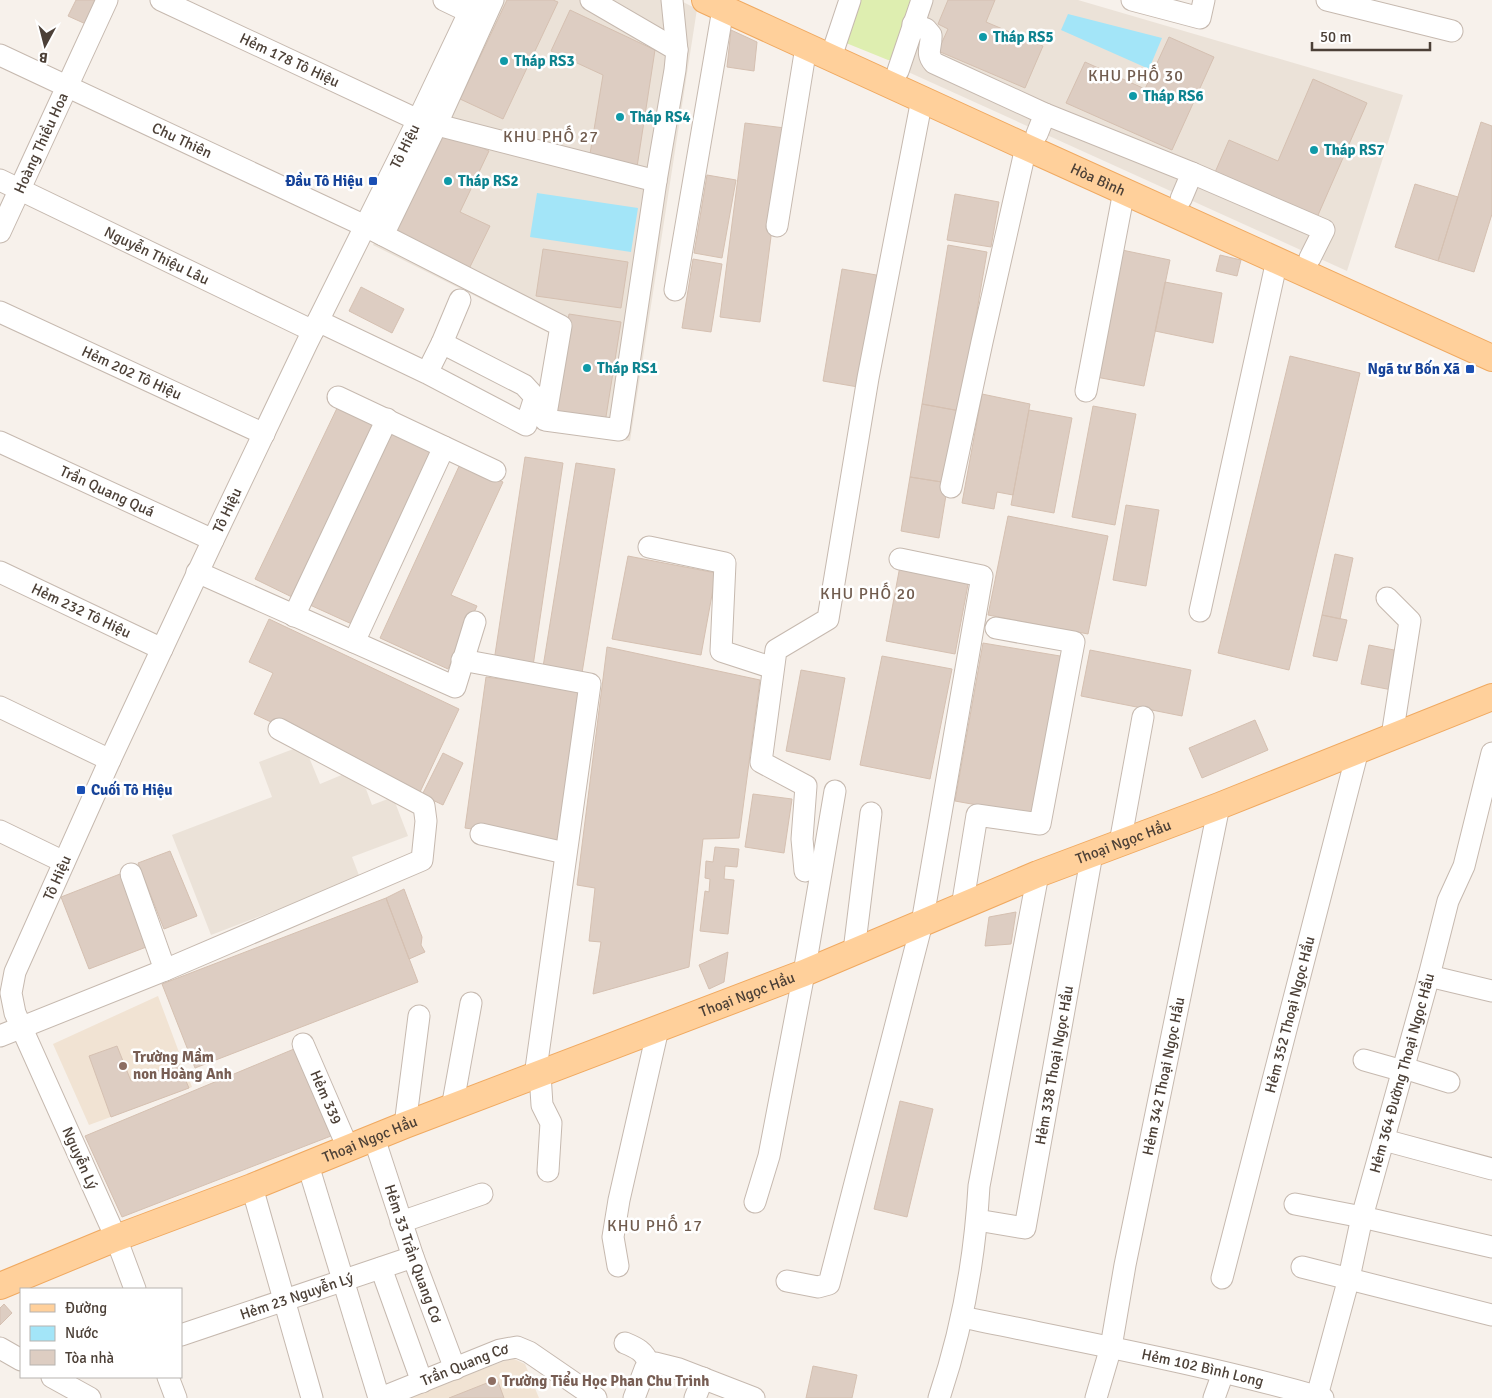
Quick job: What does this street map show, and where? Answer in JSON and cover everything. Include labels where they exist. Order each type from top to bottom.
[{"type":"main road","name":"Hòa Bình","points":[[723,3],[833,50],[898,71],[1036,132],[1181,199],[1492,358]]},
{"type":"main road","name":"Hòa Bình","points":[[723,3],[806,47],[833,50],[922,99],[1036,132],[1124,191],[1277,260],[1307,265],[1492,340]]},
{"type":"main road","name":"Thoại Ngọc Hầu","points":[[0,1286],[109,1235],[252,1187],[348,1148],[804,973],[1038,874],[1219,806],[1492,697]]},
{"type":"street","name":"Hoàng Thiều Hoa","points":[[0,232],[108,0]]},
{"type":"street","name":"Hẻm 178 Tô Hiệu","points":[[161,0],[427,123],[656,181]]},
{"type":"street","points":[[444,0],[472,6]]},
{"type":"street","points":[[427,123],[493,0]]},
{"type":"street","points":[[591,0],[677,50]]},
{"type":"street","points":[[656,181],[677,50],[672,0]]},
{"type":"street","points":[[833,50],[850,0]]},
{"type":"street","points":[[898,71],[922,0]]},
{"type":"street","points":[[1132,0],[1200,18],[1204,0]]},
{"type":"street","points":[[1327,0],[1452,31]]},
{"type":"street","points":[[675,290],[723,3]]},
{"type":"street","name":"Tô Hiệu","points":[[22,1028],[12,1003],[12,983],[8,969],[64,862],[197,572],[316,326],[374,231],[427,123],[472,6]]},
{"type":"street","points":[[913,24],[926,29],[931,35],[928,51],[929,58],[934,63],[1036,132],[1192,174],[1324,230],[1307,265]]},
{"type":"street","points":[[778,226],[806,47]]},
{"type":"street","name":"Chu Thiên","points":[[0,55],[374,231],[561,326],[546,420],[618,430],[656,181]]},
{"type":"street","points":[[804,871],[802,839],[806,786],[761,762],[773,668],[776,650],[828,619],[868,378],[922,99]]},
{"type":"street","points":[[951,487],[982,342],[1036,132]]},
{"type":"street","points":[[1181,199],[1192,174]]},
{"type":"street","name":"Nguyễn Thiệu Lâu","points":[[0,180],[316,326],[427,373],[526,425],[535,397],[524,385],[442,343]]},
{"type":"street","points":[[1086,391],[1124,191]]},
{"type":"street","points":[[1200,611],[1277,260]]},
{"type":"street","points":[[427,373],[460,300]]},
{"type":"street","name":"Hẻm 202 Tô Hiệu","points":[[0,312],[264,434]]},
{"type":"street","points":[[338,397],[495,471]]},
{"type":"street","points":[[294,616],[387,419]]},
{"type":"street","name":"Trần Quang Quá","points":[[0,442],[213,540]]},
{"type":"street","points":[[354,642],[444,447]]},
{"type":"street","points":[[649,547],[725,564],[721,651],[773,668]]},
{"type":"street","points":[[786,1281],[818,1288],[829,1284],[922,923],[982,576],[900,559]]},
{"type":"street","name":"Hẻm 232 Tô Hiệu","points":[[0,572],[162,649]]},
{"type":"street","points":[[197,572],[455,687],[475,622]]},
{"type":"street","points":[[1387,598],[1410,621],[1392,736]]},
{"type":"street","points":[[962,907],[977,815],[1040,824],[1074,642],[996,628]]},
{"type":"street","points":[[462,660],[590,684],[565,853],[537,1075],[542,1105],[551,1123],[548,1170]]},
{"type":"street","points":[[0,708],[110,760]]},
{"type":"street","points":[[1120,843],[1143,717]]},
{"type":"street","points":[[0,1036],[165,970],[422,860],[426,821],[424,806],[279,729]]},
{"type":"street","name":"Hẻm 352 Thoại Ngọc Hầu","points":[[1222,1278],[1358,750]]},
{"type":"street","name":"Hẻm 364 Đường Thoại Ngọc Hầu","points":[[1320,1397],[1362,1217],[1448,902],[1464,866],[1492,753]]},
{"type":"street","points":[[755,1202],[769,1156],[804,973],[835,791]]},
{"type":"street","name":"Hẻm 342 Thoại Ngọc Hầu","points":[[1096,1398],[1111,1348],[1125,1265],[1219,806]]},
{"type":"street","points":[[854,951],[871,813]]},
{"type":"street","points":[[0,831],[64,862]]},
{"type":"street","points":[[481,834],[565,853]]},
{"type":"street","name":"Hẻm 338 Thoại Ngọc Hầu","points":[[977,1220],[1025,1228],[1092,854]]},
{"type":"street","points":[[131,874],[165,970]]},
{"type":"street","points":[[939,1398],[962,1317],[977,1220],[979,1186],[1038,874]]},
{"type":"street","points":[[0,1005],[8,969]]},
{"type":"street","points":[[1429,976],[1492,991]]},
{"type":"street","points":[[452,1108],[471,1003]]},
{"type":"street","points":[[405,1126],[419,1016]]},
{"type":"street","name":"Nguyễn Lý","points":[[22,1028],[109,1235],[135,1288]]},
{"type":"street","points":[[618,1266],[613,1237],[619,1200],[658,1029]]},
{"type":"street","name":"Hẻm 339","points":[[303,1044],[348,1148]]},
{"type":"street","points":[[1364,1060],[1449,1082]]},
{"type":"street","name":"Hẻm 33 Trần Quang Cơ","points":[[374,1138],[413,1257],[455,1369]]},
{"type":"street","points":[[1384,1140],[1492,1169]]},
{"type":"street","points":[[308,1165],[380,1398]]},
{"type":"street","points":[[252,1187],[312,1398]]},
{"type":"street","points":[[402,1222],[482,1194]]},
{"type":"street","points":[[1295,1204],[1362,1217],[1492,1247]]},
{"type":"street","name":"Hẻm 23 Nguyễn Lý","points":[[182,1335],[413,1257]]},
{"type":"street","points":[[1302,1267],[1492,1315]]},
{"type":"street","points":[[381,1268],[422,1382]]},
{"type":"street","name":"Hẻm 102 Bình Long","points":[[962,1317],[1223,1373],[1320,1397]]},
{"type":"street","points":[[624,1343],[638,1348],[646,1356],[649,1364]]},
{"type":"street","name":"Trần Quang Cơ","points":[[380,1398],[500,1350],[517,1347],[529,1352],[596,1398]]},
{"type":"street","points":[[0,1348],[20,1359]]},
{"type":"street","points":[[634,1398],[642,1375],[649,1364],[655,1363],[703,1378],[754,1398]]},
{"type":"street","points":[[1214,1398],[1223,1373]]},
{"type":"street","points":[[54,1378],[90,1398]]},
{"type":"street","points":[[168,1378],[176,1398]]},
{"type":"street","points":[[695,1398],[703,1378]]},
{"type":"shaded area","points":[[485,0],[679,0],[697,9],[630,441],[536,428],[551,334],[373,245]]},
{"type":"shaded area","points":[[930,0],[1078,0],[1403,95],[1347,271],[906,71]]},
{"type":"shaded area","points":[[304,745],[320,784],[344,774],[366,789],[372,805],[393,797],[408,836],[352,857],[360,878],[211,935],[172,835],[272,797],[259,762]]},
{"type":"shaded area","name":"Trường Mầm non Hoàng Anh","points":[[158,996],[192,1087],[89,1125],[53,1044]]},
{"type":"shaded area","name":"Trường Tiểu Học Phan Chu Trinh","points":[[512,1358],[525,1364],[539,1398],[408,1398]]},
{"type":"green space","points":[[856,0],[916,0],[894,60],[888,60],[846,43]]},
{"type":"water","points":[[1068,14],[1162,38],[1149,69],[1061,30]]},
{"type":"water","points":[[537,193],[638,208],[631,252],[530,237]]},
{"type":"building","points":[[76,0],[100,0],[88,25],[68,16]]},
{"type":"building","name":"Tháp RS3","points":[[507,0],[553,0],[558,2],[503,119],[460,99]]},
{"type":"building","name":"Tháp RS5","points":[[948,0],[995,0],[986,22],[1043,46],[1025,88],[938,51],[948,29],[938,24]]},
{"type":"building","name":"Tháp RS4","points":[[570,10],[655,50],[637,167],[589,160],[603,75],[551,51]]},
{"type":"building","points":[[731,30],[757,42],[754,71],[727,67]]},
{"type":"building","name":"Tháp RS6","points":[[1169,37],[1214,57],[1172,150],[1066,103],[1085,62],[1145,89]]},
{"type":"building","name":"Tháp RS7","points":[[1313,79],[1367,103],[1315,222],[1213,177],[1229,140],[1278,161]]},
{"type":"building","points":[[1481,122],[1492,126],[1492,214],[1474,272],[1438,261]]},
{"type":"building","points":[[745,123],[785,128],[760,322],[720,317]]},
{"type":"building","name":"Tháp RS2","points":[[445,130],[489,151],[460,212],[490,226],[467,273],[393,239]]},
{"type":"building","points":[[707,175],[736,180],[722,258],[694,253]]},
{"type":"building","points":[[1415,184],[1458,197],[1438,261],[1395,247]]},
{"type":"building","points":[[955,194],[999,202],[991,247],[947,240]]},
{"type":"building","points":[[948,245],[987,252],[960,411],[922,404]]},
{"type":"building","points":[[543,249],[628,262],[621,308],[536,296]]},
{"type":"building","points":[[1122,250],[1170,260],[1144,386],[1096,377]]},
{"type":"building","points":[[1220,255],[1241,260],[1237,276],[1216,271]]},
{"type":"building","points":[[693,259],[722,264],[711,332],[682,328]]},
{"type":"building","points":[[842,269],[882,276],[864,388],[823,381]]},
{"type":"building","points":[[1165,282],[1222,293],[1213,343],[1155,331]]},
{"type":"building","points":[[361,287],[404,309],[392,333],[349,311]]},
{"type":"building","name":"Tháp RS1","points":[[569,314],[621,322],[605,423],[552,414]]},
{"type":"building","points":[[1290,356],[1360,373],[1289,670],[1218,653]]},
{"type":"building","points":[[982,394],[1030,404],[1013,495],[997,492],[994,509],[962,503]]},
{"type":"building","points":[[339,404],[380,424],[296,599],[255,579]]},
{"type":"building","points":[[922,404],[960,411],[948,483],[910,477]]},
{"type":"building","points":[[1093,406],[1136,414],[1115,525],[1072,517]]},
{"type":"building","points":[[1029,410],[1072,418],[1054,513],[1011,505]]},
{"type":"building","points":[[391,429],[435,450],[354,625],[310,605]]},
{"type":"building","points":[[525,457],[563,463],[533,666],[494,661]]},
{"type":"building","points":[[461,462],[503,482],[451,595],[477,606],[448,669],[380,638]]},
{"type":"building","points":[[576,463],[615,469],[582,673],[543,667]]},
{"type":"building","points":[[910,477],[948,483],[939,538],[901,531]]},
{"type":"building","points":[[1126,505],[1159,510],[1146,586],[1113,580]]},
{"type":"building","points":[[1008,516],[1108,536],[1088,634],[988,615]]},
{"type":"building","points":[[1335,554],[1353,558],[1340,619],[1322,615]]},
{"type":"building","points":[[628,556],[716,573],[701,655],[612,639]]},
{"type":"building","points":[[900,566],[969,579],[955,654],[886,641]]},
{"type":"building","points":[[1322,615],[1347,620],[1337,661],[1313,656]]},
{"type":"building","points":[[269,619],[459,709],[420,792],[254,714],[273,673],[249,662]]},
{"type":"building","points":[[983,643],[1066,657],[1038,816],[955,801]]},
{"type":"building","points":[[1369,645],[1399,651],[1392,690],[1361,684]]},
{"type":"building","points":[[607,647],[760,680],[739,838],[703,839],[689,967],[593,994],[601,942],[589,941],[595,888],[577,885]]},
{"type":"building","points":[[1090,650],[1191,670],[1182,716],[1081,696]]},
{"type":"building","points":[[882,656],[952,669],[930,779],[860,765]]},
{"type":"building","points":[[801,670],[845,678],[830,760],[786,751]]},
{"type":"building","points":[[486,677],[579,690],[558,841],[465,828]]},
{"type":"building","points":[[1255,720],[1268,750],[1202,778],[1189,748]]},
{"type":"building","points":[[443,753],[463,763],[443,805],[422,795]]},
{"type":"building","points":[[753,794],[792,799],[784,853],[745,847]]},
{"type":"building","points":[[715,847],[739,849],[737,867],[725,866],[724,879],[734,880],[728,934],[700,931],[705,891],[709,892],[710,879],[705,878],[706,861],[713,862]]},
{"type":"building","points":[[170,851],[197,916],[164,929],[138,863]]},
{"type":"building","points":[[120,874],[149,946],[89,969],[61,897]]},
{"type":"building","points":[[404,889],[422,937],[421,945],[425,952],[409,959],[386,898]]},
{"type":"building","points":[[386,898],[418,982],[195,1068],[162,984]]},
{"type":"building","points":[[1016,912],[1011,944],[985,946],[989,917]]},
{"type":"building","points":[[728,952],[724,982],[709,989],[699,965]]},
{"type":"building","points":[[117,1046],[131,1081],[178,1063],[189,1088],[111,1117],[89,1056]]},
{"type":"building","points":[[294,1049],[331,1136],[122,1217],[85,1136]]},
{"type":"building","points":[[900,1101],[933,1109],[907,1217],[874,1209]]},
{"type":"building","points":[[4,1304],[12,1313],[0,1325],[0,1308]]},
{"type":"building","points":[[813,1366],[857,1375],[852,1398],[806,1398]]},
{"type":"building","points":[[497,1379],[504,1398],[449,1398]]},
{"type":"place","name":"Tháp RS5","points":[[983,37]]},
{"type":"place","name":"Tháp RS3","points":[[504,61]]},
{"type":"place","name":"Tháp RS6","points":[[1133,96]]},
{"type":"place","name":"Tháp RS4","points":[[620,117]]},
{"type":"place","name":"Tháp RS7","points":[[1314,150]]},
{"type":"place","name":"Đầu Tô Hiệu","points":[[373,181]]},
{"type":"place","name":"Tháp RS2","points":[[448,181]]},
{"type":"place","name":"Tháp RS1","points":[[587,368]]},
{"type":"place","name":"Ngã tư Bốn Xã","points":[[1470,369]]},
{"type":"place","name":"Cuối Tô Hiệu","points":[[81,790]]},
{"type":"place","name":"Trường Mầm non Hoàng Anh","points":[[123,1066]]},
{"type":"place","name":"Trường Tiểu Học Phan Chu Trinh","points":[[492,1381]]},
{"type":"district","name":"KHU PHỐ 30","points":[[1136,75]]},
{"type":"district","name":"KHU PHỐ 27","points":[[551,136]]},
{"type":"district","name":"KHU PHỐ 20","points":[[868,593]]},
{"type":"district","name":"KHU PHỐ 17","points":[[655,1225]]}]
